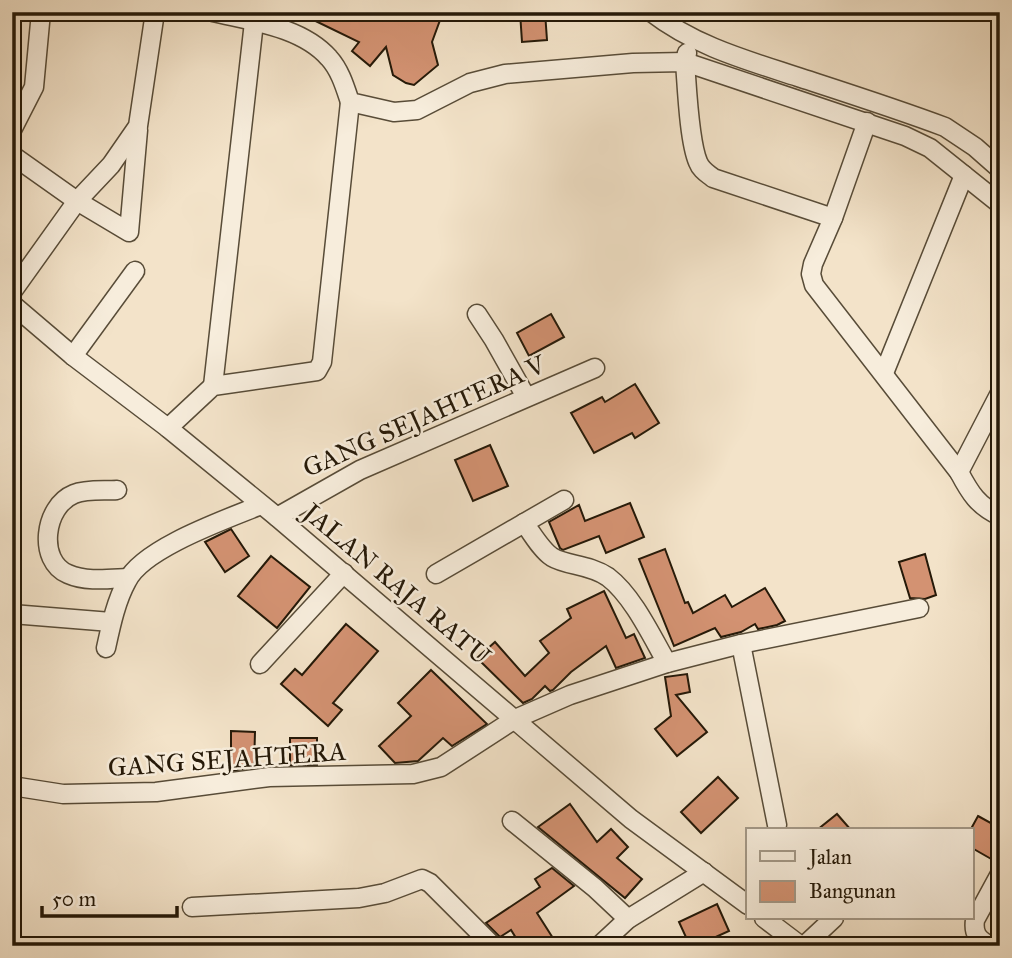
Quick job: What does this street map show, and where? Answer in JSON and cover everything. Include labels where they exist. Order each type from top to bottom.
[{"type":"street","points":[[12,130],[34,87],[41,12]]},
{"type":"street","points":[[12,155],[77,201],[129,232],[138,126],[155,12]]},
{"type":"street","points":[[167,428],[213,386],[317,371],[322,362],[350,102],[338,70],[328,56],[304,39],[276,28],[213,12]]},
{"type":"street","points":[[651,12],[690,37],[739,58],[945,127],[975,147],[1000,169]]},
{"type":"street","points":[[213,386],[254,22]]},
{"type":"street","points":[[690,37],[685,62],[694,143],[697,161],[702,170],[713,178],[833,218]]},
{"type":"street","points":[[350,102],[375,109],[417,110],[470,83],[505,74],[633,63],[685,62],[867,122],[930,148],[1000,204]]},
{"type":"street","points":[[867,122],[833,218],[813,264],[811,274],[814,285],[959,472],[980,506],[1000,516]]},
{"type":"street","points":[[15,289],[77,201],[111,165],[138,126]]},
{"type":"street","points":[[884,373],[964,175]]},
{"type":"street","points":[[73,356],[135,271]]},
{"type":"street","name":"JALAN RAJA RATU","points":[[12,304],[73,356],[277,517],[631,818],[746,904]]},
{"type":"street","points":[[477,314],[526,397]]},
{"type":"street","name":"GANG SEJAHTERA V","points":[[277,517],[360,470],[595,368]]},
{"type":"street","points":[[959,472],[999,395]]},
{"type":"street","points":[[117,490],[75,493],[63,500],[52,517],[48,534],[49,551],[55,566],[66,574],[82,579],[127,578]]},
{"type":"street","points":[[436,574],[564,500]]},
{"type":"street","points":[[106,648],[111,622],[127,578],[167,546],[261,505]]},
{"type":"street","points":[[524,523],[555,559],[584,565],[609,578],[639,616],[667,663]]},
{"type":"street","points":[[260,664],[344,573]]},
{"type":"street","name":"GANG SEJAHTERA","points":[[12,786],[63,794],[156,792],[269,777],[413,774],[441,766],[515,719],[569,695],[667,663],[741,644],[919,608]]},
{"type":"street","points":[[12,614],[111,622]]},
{"type":"street","points":[[741,644],[776,825]]},
{"type":"street","points":[[512,821],[587,881],[628,919]]},
{"type":"street","points":[[599,946],[628,919],[704,872]]},
{"type":"street","points":[[990,946],[981,941],[974,928],[975,920],[1000,874]]},
{"type":"street","points":[[192,907],[367,897],[386,893],[422,879],[430,883],[493,946]]},
{"type":"street","points":[[767,920],[802,946],[832,920]]},
{"type":"building","points":[[297,12],[443,12],[432,42],[438,65],[414,85],[406,83],[393,75],[386,47],[370,66],[352,51],[359,42]]},
{"type":"building","points":[[520,12],[545,12],[547,40],[522,42]]},
{"type":"building","points":[[551,314],[564,337],[529,356],[517,333]]},
{"type":"building","points":[[635,384],[659,423],[635,438],[632,433],[594,453],[571,413],[602,397],[605,402]]},
{"type":"building","points":[[490,445],[508,486],[473,501],[455,460]]},
{"type":"building","points":[[630,503],[644,537],[606,553],[599,536],[563,550],[560,548],[549,522],[579,505],[585,521]]},
{"type":"building","points":[[231,529],[249,556],[225,572],[205,542]]},
{"type":"building","points":[[665,549],[685,603],[688,602],[693,613],[725,595],[732,607],[765,588],[785,621],[758,629],[755,624],[741,632],[721,637],[715,628],[674,646],[639,559]]},
{"type":"building","points":[[925,554],[936,595],[925,599],[910,598],[899,562]]},
{"type":"building","points":[[271,556],[310,587],[277,628],[238,596]]},
{"type":"building","points":[[604,591],[626,638],[634,634],[645,658],[616,668],[606,646],[571,672],[553,690],[550,691],[545,686],[532,699],[523,703],[477,658],[495,642],[525,676],[549,653],[540,641],[571,618],[567,609]]},
{"type":"building","points":[[346,624],[378,651],[333,703],[342,710],[328,726],[281,684],[295,669],[302,675]]},
{"type":"building","points":[[431,670],[487,724],[452,746],[443,738],[418,761],[395,763],[379,746],[411,716],[398,703]]},
{"type":"building","points":[[687,674],[690,692],[676,695],[707,732],[677,756],[655,729],[671,716],[665,677]]},
{"type":"building","points":[[231,731],[255,732],[254,767],[231,771]]},
{"type":"building","points":[[290,738],[317,738],[317,765],[290,765]]},
{"type":"building","points":[[718,777],[738,798],[701,833],[681,812]]},
{"type":"building","points":[[570,804],[597,842],[611,829],[628,847],[617,858],[642,879],[625,898],[538,827]]},
{"type":"building","points":[[837,814],[849,828],[820,828]]},
{"type":"building","points":[[978,816],[1000,828],[1000,848],[993,860],[974,849],[972,827]]},
{"type":"building","points":[[552,868],[574,886],[537,913],[558,946],[521,946],[511,930],[500,937],[486,923],[540,887],[535,879]]},
{"type":"building","points":[[717,904],[729,931],[696,946],[690,946],[679,922]]}]
